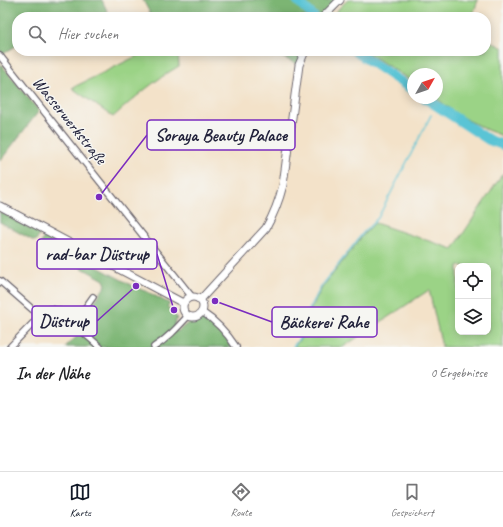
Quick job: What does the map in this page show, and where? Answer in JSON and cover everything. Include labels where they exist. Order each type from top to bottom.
[{"type":"street","points":[[328,12],[340,0]]},
{"type":"street","name":"Wasserwerkstraße","points":[[0,56],[192,297]]},
{"type":"street","points":[[200,300],[266,228],[280,200],[299,65],[303,56]]},
{"type":"street","points":[[0,206],[183,304]]},
{"type":"street","points":[[0,281],[40,316]]},
{"type":"street","points":[[74,324],[93,297]]},
{"type":"street","points":[[195,297],[200,300],[203,306],[202,312],[197,316],[188,316],[183,309],[183,304],[186,299],[195,297]]},
{"type":"street","points":[[10,347],[40,316],[50,309],[59,311],[100,347]]},
{"type":"street","points":[[202,312],[213,320],[228,335],[236,347]]},
{"type":"street","points":[[154,347],[171,334],[188,316]]},
{"type":"green space","points":[[0,0],[102,0],[108,12],[12,12],[12,48],[0,56]]},
{"type":"green space","points":[[143,0],[340,0],[328,12],[149,12]]},
{"type":"green space","points":[[348,0],[478,0],[474,12],[336,12]]},
{"type":"green space","points":[[491,42],[503,48],[503,136],[487,130],[458,115],[443,103],[443,68],[407,68],[407,78],[373,56],[491,56]]},
{"type":"green space","points":[[137,56],[178,56],[179,66],[145,90],[113,117],[72,88]]},
{"type":"green space","points":[[280,56],[303,56],[299,65]]},
{"type":"green space","points":[[0,63],[39,111],[0,161]]},
{"type":"green space","points":[[503,173],[503,347],[442,347],[429,290],[343,347],[294,347],[302,336],[310,311],[322,288],[364,234],[375,223],[453,249]]},
{"type":"green space","points":[[0,212],[39,233],[37,240],[34,241],[0,222]]},
{"type":"green space","points":[[46,236],[72,251],[73,254],[170,304],[167,306],[177,318],[174,325],[177,332],[193,321],[209,320],[226,337],[232,347],[65,347],[81,333],[80,323],[106,285],[104,280],[42,246],[41,243]]},
{"type":"waterway","points":[[297,0],[309,12]]},
{"type":"waterway","points":[[362,56],[407,86]]},
{"type":"waterway","points":[[434,104],[489,140],[503,145]]},
{"type":"waterway","points":[[293,347],[301,336],[309,310],[321,287],[363,233],[378,218],[431,115]]},
{"type":"place","name":"Soraya Beauty Palace","points":[[99,197]]},
{"type":"place","name":"Düstrup","points":[[136,286]]},
{"type":"place","name":"Bäckerei Rahe","points":[[215,301]]},
{"type":"place","name":"rad-bar Düstrup","points":[[174,310]]}]
